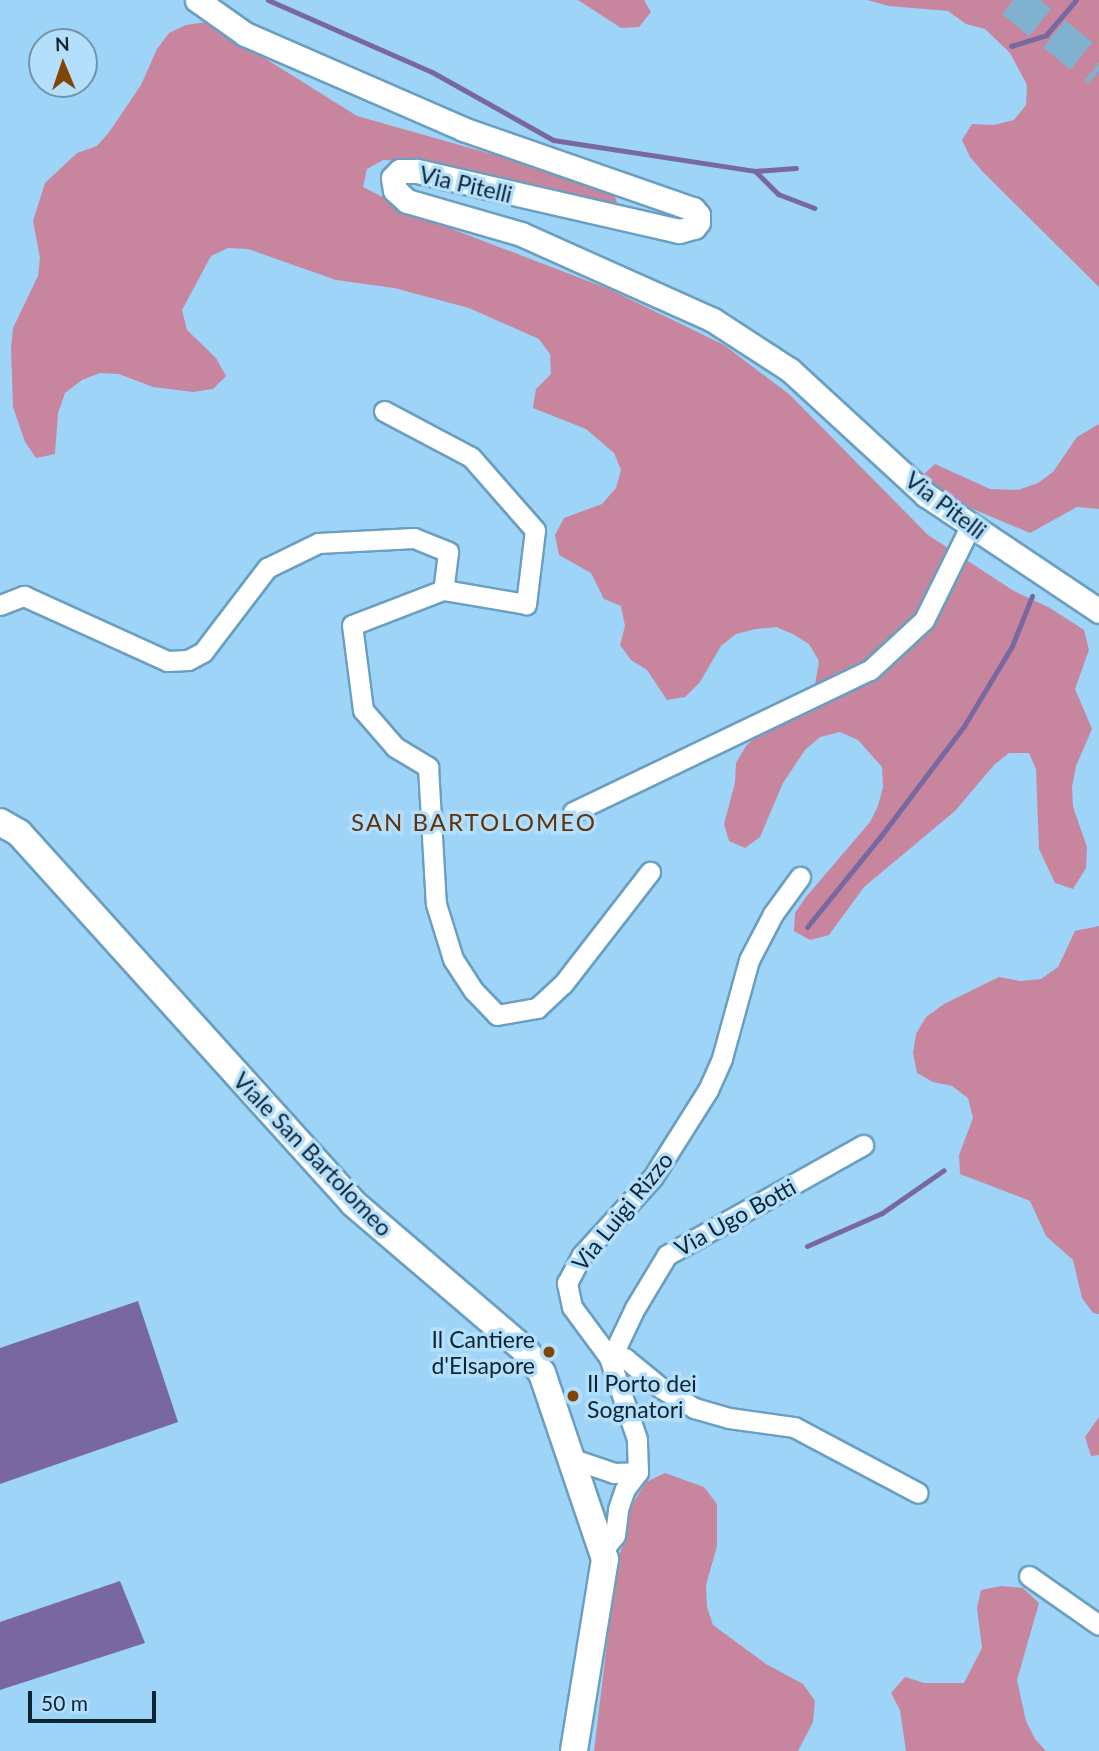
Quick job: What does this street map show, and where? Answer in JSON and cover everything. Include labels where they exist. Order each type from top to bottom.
[{"type":"main road","name":"Viale San Bartolomeo","points":[[0,822],[19,833],[353,1203],[525,1350],[542,1373],[605,1559],[574,1751]]},
{"type":"street","name":"Via Pitelli","points":[[197,0],[245,34],[463,129],[693,209],[698,215],[698,222],[694,227],[679,231],[416,171],[400,171],[393,178],[395,190],[407,201],[521,234],[713,320],[790,370],[926,495],[1099,611]]},
{"type":"street","points":[[384,411],[471,457],[535,530],[526,604],[443,590],[352,625],[363,710],[395,747],[428,767],[436,904],[453,959],[474,991],[497,1015],[537,1008],[563,984],[650,872]]},
{"type":"street","points":[[573,812],[870,670],[925,620],[971,525]]},
{"type":"street","points":[[0,605],[24,596],[167,661],[188,660],[204,652],[267,568],[318,543],[414,538],[448,552],[443,590]]},
{"type":"street","name":"Via Luigi Rizzo","points":[[638,1472],[638,1439],[612,1355],[572,1307],[567,1283],[573,1267],[653,1177],[708,1090],[722,1058],[749,960],[774,914],[800,877]]},
{"type":"street","name":"Via Ugo Botti","points":[[612,1355],[635,1308],[667,1255],[863,1145]]},
{"type":"street","points":[[612,1355],[694,1408],[729,1418],[794,1427],[918,1493]]},
{"type":"street","points":[[570,1458],[614,1473],[638,1472]]},
{"type":"street","points":[[603,1550],[615,1535],[618,1510],[625,1489],[638,1472]]},
{"type":"street","points":[[1029,1576],[1099,1626]]},
{"type":"shaded area","points":[[578,0],[644,0],[651,12],[639,27],[621,28]]},
{"type":"shaded area","points":[[867,0],[1099,0],[1099,287],[983,172],[970,157],[962,140],[972,124],[994,125],[1014,120],[1026,105],[1027,85],[1010,53],[985,29],[966,24],[948,11],[889,6]]},
{"type":"shaded area","points":[[207,22],[357,116],[537,167],[614,194],[619,208],[586,203],[425,161],[383,160],[367,169],[363,187],[426,219],[609,289],[724,345],[789,394],[928,535],[1014,591],[1050,608],[1084,630],[1089,650],[1075,689],[1092,729],[1076,766],[1072,787],[1073,807],[1087,847],[1086,868],[1073,889],[1055,883],[1039,849],[1036,769],[1029,753],[1009,753],[994,765],[955,811],[864,887],[829,935],[810,940],[794,931],[795,913],[806,897],[870,822],[883,787],[882,767],[858,740],[840,732],[820,737],[805,750],[783,783],[760,837],[745,848],[729,841],[724,824],[735,783],[736,763],[746,746],[761,731],[813,697],[819,661],[809,644],[776,627],[736,634],[721,646],[700,682],[685,697],[667,700],[647,670],[631,660],[620,645],[625,626],[621,606],[604,599],[591,573],[559,555],[555,535],[564,518],[602,504],[616,488],[621,470],[614,453],[586,429],[533,408],[536,389],[551,374],[550,354],[539,339],[469,308],[394,288],[336,280],[248,249],[228,248],[211,256],[182,310],[187,330],[216,358],[226,376],[213,389],[193,392],[153,387],[119,374],[100,373],[82,380],[65,393],[58,413],[55,454],[36,458],[25,442],[13,407],[11,348],[13,328],[38,276],[40,258],[33,221],[45,183],[77,153],[97,146],[110,131],[141,85],[157,49],[169,33],[186,25]]},
{"type":"shaded area","points":[[1099,424],[1099,509],[1077,507],[1030,533],[942,496],[924,474],[935,464],[990,489],[1018,490],[1038,483],[1053,472],[1077,437]]},
{"type":"shaded area","points":[[1099,926],[1099,1314],[1093,1313],[1082,1298],[1073,1260],[1046,1236],[1030,1201],[960,1174],[959,1155],[973,1118],[968,1098],[952,1086],[933,1082],[917,1073],[913,1053],[916,1034],[926,1017],[944,1004],[999,977],[1020,981],[1041,979],[1058,967],[1075,931]]},
{"type":"shaded area","points":[[138,1301],[178,1422],[0,1484],[0,1348]]},
{"type":"shaded area","points":[[1099,1417],[1099,1455],[1091,1456],[1085,1437]]},
{"type":"shaded area","points":[[665,1473],[704,1487],[717,1504],[717,1546],[706,1585],[707,1607],[713,1625],[766,1664],[803,1684],[815,1701],[813,1722],[798,1751],[594,1751],[617,1560],[626,1538],[627,1513],[646,1482]]},
{"type":"shaded area","points":[[120,1581],[145,1643],[0,1690],[0,1622]]},
{"type":"shaded area","points":[[1001,1586],[1023,1588],[1039,1603],[1017,1680],[1026,1721],[1035,1739],[1046,1751],[906,1751],[900,1710],[891,1693],[905,1677],[924,1683],[964,1683],[982,1648],[977,1608],[981,1590]]},
{"type":"waterway","points":[[268,0],[432,72],[553,140],[755,171],[796,168]]},
{"type":"waterway","points":[[1011,46],[1046,35],[1076,0]]},
{"type":"waterway","points":[[755,171],[778,194],[814,208]]},
{"type":"waterway","points":[[807,927],[880,837],[964,726],[1012,646],[1032,596]]},
{"type":"waterway","points":[[807,1246],[882,1213],[944,1170]]},
{"type":"tunnel","points":[[1013,0],[1099,70]]},
{"type":"place","name":"Il Cantiere d'Elsapore","points":[[549,1352]]},
{"type":"place","name":"Il Porto dei Sognatori","points":[[573,1396]]},
{"type":"district","name":"SAN BARTOLOMEO","points":[[474,822]]}]
